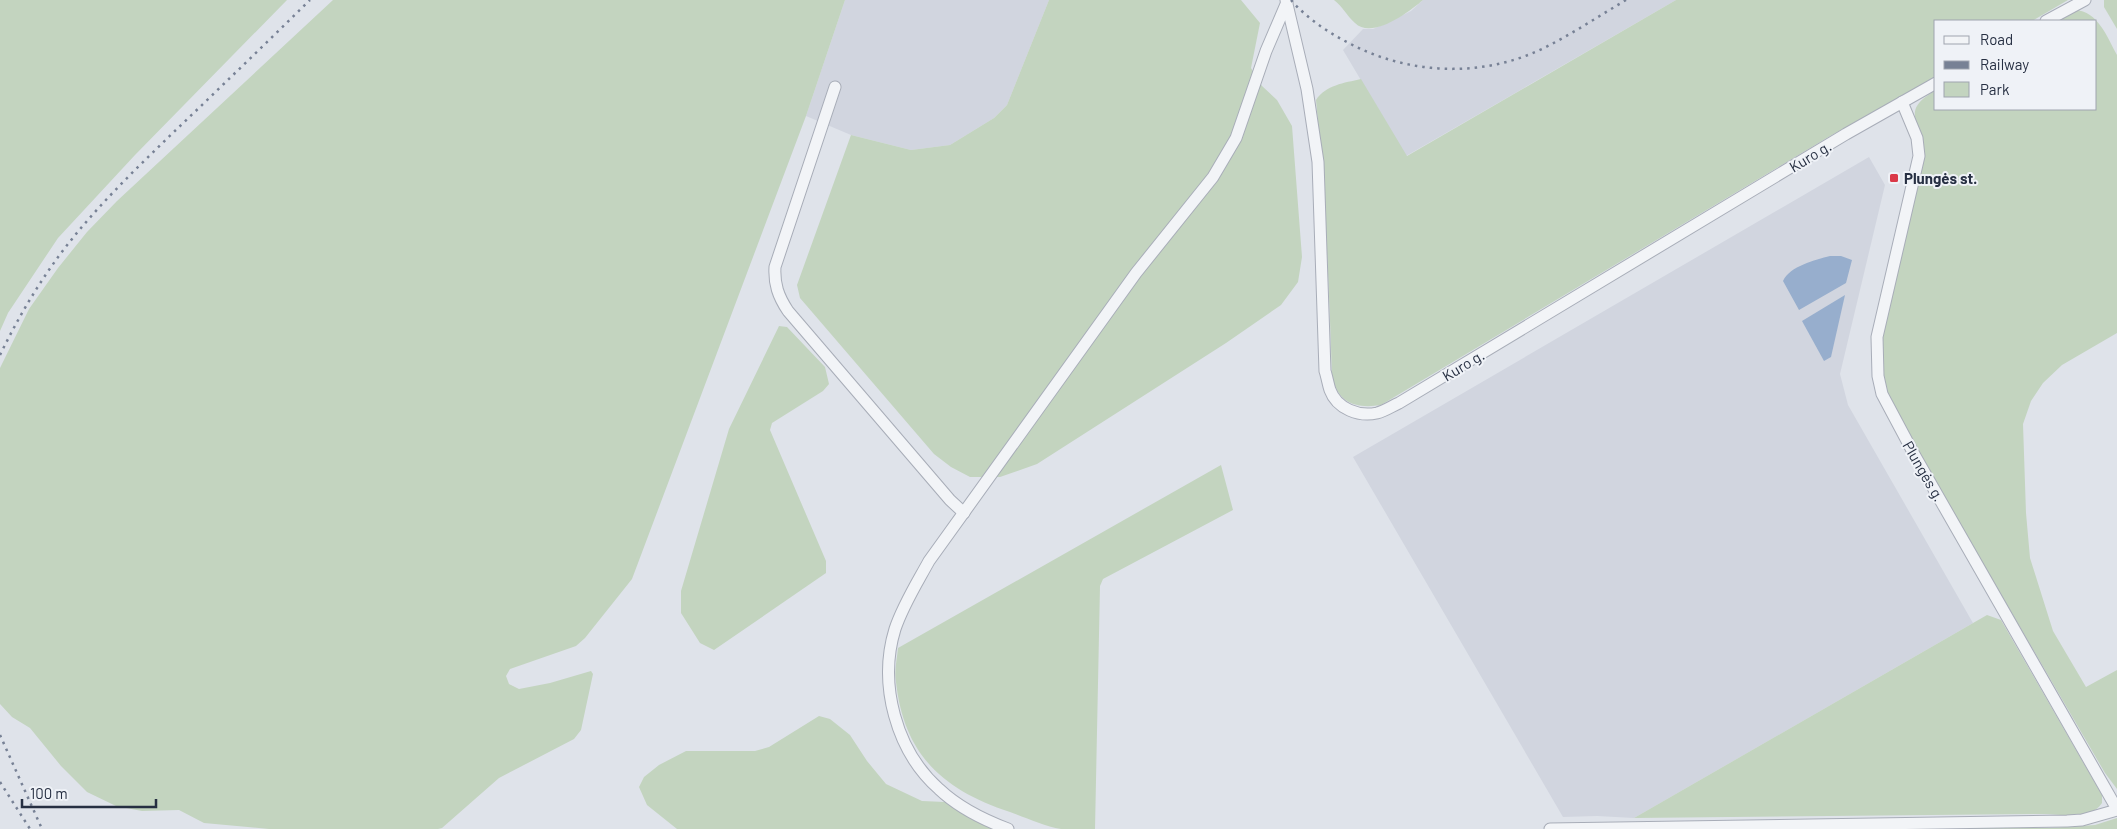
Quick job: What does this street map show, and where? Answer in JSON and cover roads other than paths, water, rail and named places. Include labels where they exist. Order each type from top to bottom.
[{"type":"street","points":[[2048,20],[2084,0]]},
{"type":"street","points":[[1008,829],[979,816],[939,789],[912,757],[901,735],[888,679],[895,629],[904,607],[929,561],[1136,273],[1213,177],[1236,138],[1266,51],[1286,1]]},
{"type":"street","name":"Kuro g.","points":[[1286,1],[1307,89],[1318,162],[1325,371],[1331,392],[1341,405],[1353,412],[1366,414],[1379,413],[1399,403],[1934,84]]},
{"type":"street","points":[[835,87],[775,267],[775,286],[788,311],[950,500],[964,512]]},
{"type":"street","name":"Plungės g.","points":[[1902,102],[1917,138],[1920,156],[1877,337],[1878,376],[1882,394],[1915,456],[2117,810]]},
{"type":"street","points":[[1550,829],[2067,822],[2082,820],[2117,810]]},
{"type":"water","points":[[1830,256],[1841,256],[1852,260],[1846,283],[1799,310],[1783,281],[1791,271],[1810,262]]},
{"type":"water","points":[[1845,295],[1831,357],[1824,361],[1802,321]]},
{"type":"railway","points":[[0,355],[42,281],[84,224],[137,168],[310,0]]},
{"type":"railway","points":[[1291,0],[1324,29],[1363,50],[1407,64],[1430,68],[1454,69],[1500,64],[1522,57],[1554,43],[1626,0]]},
{"type":"railway","points":[[0,735],[42,829]]},
{"type":"railway","points":[[0,782],[30,829]]},
{"type":"place","name":"Plungės st.","points":[[1894,178]]}]
